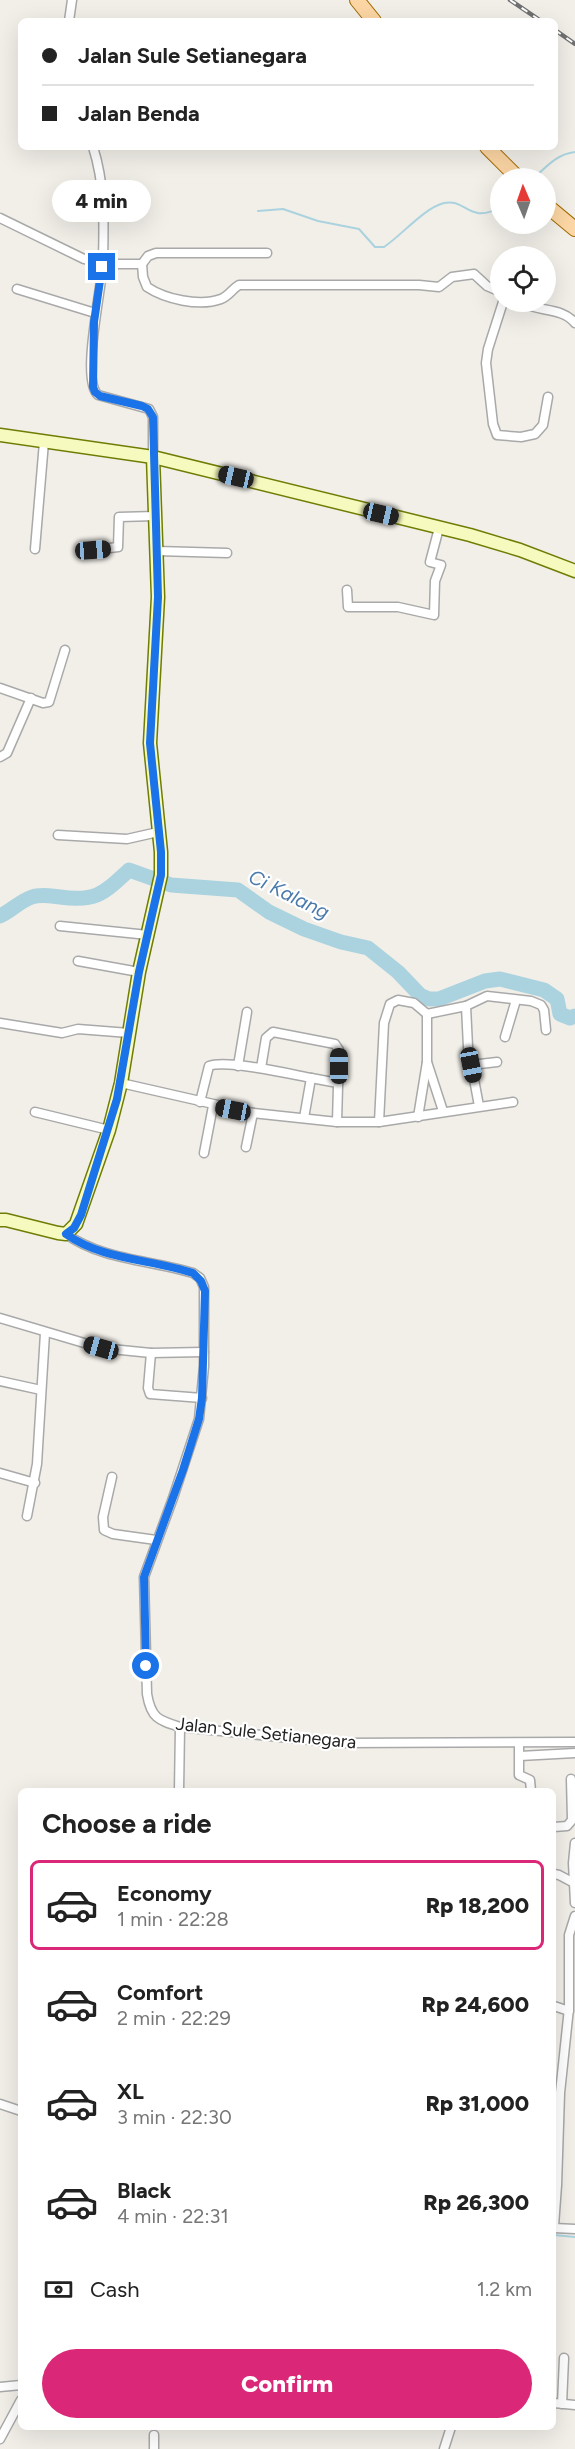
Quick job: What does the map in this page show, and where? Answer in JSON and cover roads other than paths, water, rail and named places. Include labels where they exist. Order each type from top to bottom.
[{"type":"main road","points":[[357,0],[372,18]]},
{"type":"main road","points":[[490,150],[507,168]]},
{"type":"main road","points":[[556,213],[575,229]]},
{"type":"street","points":[[69,18],[72,0]]},
{"type":"street","points":[[0,1221],[66,1234],[74,1228],[81,1215],[109,1130],[121,1083],[139,972],[160,876],[161,852],[150,734],[157,622],[153,417],[148,409],[137,404],[107,398],[95,392],[92,376],[95,313],[103,264],[102,178],[94,150]]},
{"type":"street","points":[[0,218],[73,254],[103,264],[142,264]]},
{"type":"street","points":[[267,253],[156,253],[148,256],[142,264],[143,277],[147,287],[165,296],[195,301],[220,299],[239,285],[439,287],[452,277],[474,274],[490,287]]},
{"type":"street","points":[[17,289],[95,313]]},
{"type":"street","points":[[500,312],[486,363],[493,424],[497,435],[535,434],[543,425],[548,397]]},
{"type":"street","points":[[556,312],[566,313],[575,323]]},
{"type":"street","points":[[0,435],[153,457],[502,544],[575,571]]},
{"type":"street","points":[[35,549],[44,442]]},
{"type":"street","points":[[93,550],[118,547],[119,518],[155,516]]},
{"type":"street","points":[[347,590],[348,607],[398,607],[434,615],[433,597],[441,565],[430,562],[439,528]]},
{"type":"street","points":[[157,551],[227,553]]},
{"type":"street","points":[[0,688],[45,703],[50,701],[65,650]]},
{"type":"street","points":[[0,757],[7,753],[31,698]]},
{"type":"street","points":[[58,835],[128,839],[158,832]]},
{"type":"street","points":[[60,926],[148,935]]},
{"type":"street","points":[[78,961],[139,972]]},
{"type":"street","points":[[427,1014],[466,1006],[487,996],[531,1001],[542,1007],[546,1015],[546,1030]]},
{"type":"street","points":[[379,1122],[384,1023],[388,1008],[396,1000],[406,999],[427,1014],[427,1062],[418,1116]]},
{"type":"street","points":[[505,1037],[516,1000]]},
{"type":"street","points":[[466,1006],[471,1065],[479,1106]]},
{"type":"street","points":[[238,1066],[246,1012]]},
{"type":"street","points":[[0,1023],[64,1033],[81,1029],[129,1033]]},
{"type":"street","points":[[261,1068],[265,1043],[271,1032],[331,1041],[338,1048],[337,1122]]},
{"type":"street","points":[[427,1062],[443,1112]]},
{"type":"street","points":[[471,1065],[497,1062]]},
{"type":"street","points":[[200,1102],[209,1066],[215,1064],[261,1068],[338,1083]]},
{"type":"street","points":[[304,1118],[311,1078]]},
{"type":"street","points":[[121,1083],[213,1106],[253,1113],[337,1122],[379,1122],[513,1102]]},
{"type":"street","points":[[204,1153],[213,1106]]},
{"type":"street","points":[[35,1112],[109,1130]]},
{"type":"street","points":[[246,1147],[253,1113]]},
{"type":"street","name":"Jalan Sule Setianegara","points":[[66,1234],[81,1244],[97,1250],[198,1276],[205,1291],[202,1398],[192,1443],[156,1540],[143,1583],[147,1694],[157,1719],[180,1727],[341,1743],[575,1742]]},
{"type":"street","points":[[0,1318],[101,1348],[151,1353],[204,1352]]},
{"type":"street","points":[[27,1516],[35,1483],[45,1333]]},
{"type":"street","points":[[151,1353],[149,1394],[202,1398]]},
{"type":"street","points":[[0,1381],[41,1390]]},
{"type":"street","points":[[0,1473],[35,1483]]},
{"type":"street","points":[[112,1477],[103,1517],[104,1530],[113,1534],[156,1540]]},
{"type":"street","points":[[179,1788],[180,1727]]},
{"type":"street","points":[[519,1743],[519,1775],[530,1780],[531,1788]]},
{"type":"street","points":[[520,1756],[575,1753]]},
{"type":"street","points":[[556,1827],[567,1826],[572,1820],[572,1779]]},
{"type":"street","points":[[575,1843],[575,1903]]},
{"type":"street","points":[[556,1874],[574,1883]]},
{"type":"street","points":[[556,2199],[560,2093],[569,2011],[569,1935],[575,1916]]},
{"type":"street","points":[[556,2007],[569,2011]]},
{"type":"street","points":[[0,2104],[18,2110]]},
{"type":"street","points":[[556,2227],[575,2229]]},
{"type":"street","points":[[564,2358],[558,2404],[575,2405]]},
{"type":"street","points":[[0,2387],[18,2385]]},
{"type":"street","points":[[0,2439],[18,2406]]},
{"type":"street","points":[[444,2449],[450,2430]]},
{"type":"street","points":[[154,2435],[154,2449]]},
{"type":"waterway","points":[[545,168],[558,158],[575,152]]},
{"type":"waterway","points":[[258,211],[283,209],[318,221],[359,229],[375,247],[384,247],[429,210],[444,203],[458,204],[475,212],[490,212]]},
{"type":"waterway","name":"Ci Kalang","points":[[0,916],[35,896],[91,897],[105,890],[129,870],[171,885],[238,890],[269,912],[304,929],[341,942],[368,948],[398,972],[420,995],[429,999],[439,999],[485,981],[500,979],[544,990],[557,999],[560,1014],[570,1018],[575,1016]]},
{"type":"waterway","points":[[556,2235],[575,2237]]},
{"type":"railway","points":[[510,0],[537,18]]},
{"type":"railway","points":[[558,32],[575,44]]}]
